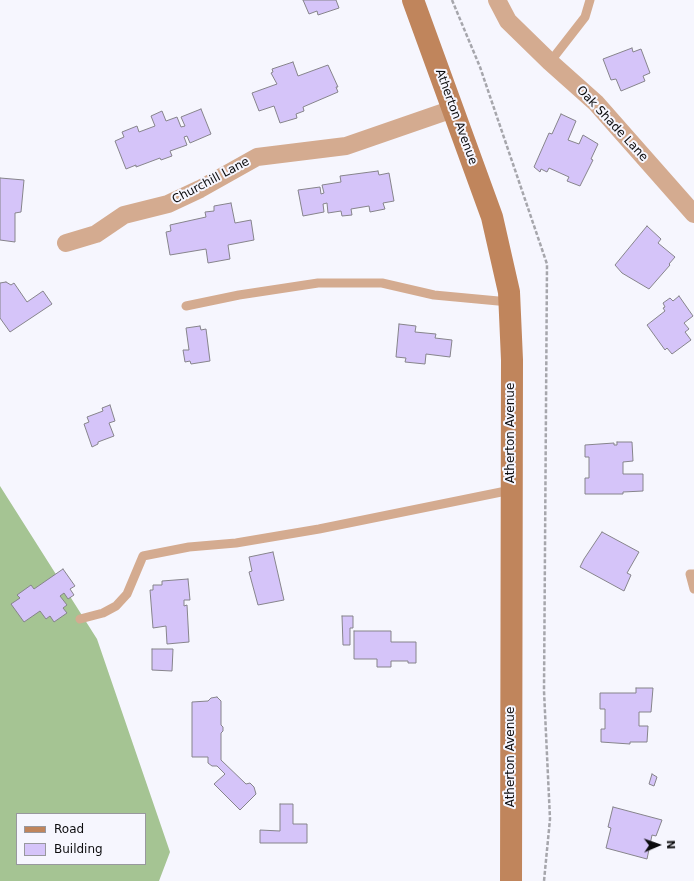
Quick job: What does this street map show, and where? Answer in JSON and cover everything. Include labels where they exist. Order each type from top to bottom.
[{"type":"main road","name":"Atherton Avenue","points":[[413,0],[492,217],[509,292],[512,360],[511,881]]},
{"type":"street","name":"Oak Shade Lane","points":[[497,0],[508,21],[550,62],[596,103],[694,214]]},
{"type":"street","name":"Churchill Lane","points":[[66,243],[96,234],[124,215],[168,204],[200,189],[257,157],[346,146],[453,109]]},
{"type":"lane","points":[[550,62],[585,17],[590,0]]},
{"type":"lane","points":[[186,306],[318,282],[382,283],[434,295],[509,302]]},
{"type":"lane","points":[[80,619],[103,613],[116,606],[127,594],[143,556],[189,547],[236,543],[319,529],[511,490]]},
{"type":"lane","points":[[692,574],[694,589]]},
{"type":"green space","points":[[0,486],[97,639],[170,852],[159,881],[0,881]]},
{"type":"building","points":[[303,0],[336,0],[339,8],[318,15],[317,11],[309,14]]},
{"type":"building","points":[[632,48],[633,52],[641,49],[650,73],[643,76],[645,81],[621,91],[616,79],[611,80],[603,59]]},
{"type":"building","points":[[293,62],[298,76],[328,65],[338,87],[336,87],[338,92],[303,107],[304,111],[296,114],[297,118],[280,123],[274,106],[259,111],[252,93],[277,84],[271,73],[273,72],[272,69]]},
{"type":"building","points":[[201,109],[211,134],[190,143],[187,136],[184,137],[187,145],[170,151],[172,156],[161,160],[160,158],[126,169],[115,141],[124,137],[122,132],[137,126],[139,132],[155,126],[151,116],[162,111],[166,121],[177,117],[181,127],[185,126],[181,117]]},
{"type":"building","points":[[561,114],[576,121],[568,140],[579,144],[583,135],[598,144],[591,159],[593,160],[580,186],[567,181],[569,177],[549,168],[547,172],[541,169],[540,172],[534,167],[549,133],[552,134]]},
{"type":"building","points":[[378,171],[379,175],[389,173],[394,201],[383,203],[385,209],[370,212],[369,206],[351,209],[352,215],[342,216],[341,211],[328,213],[327,203],[323,204],[324,212],[303,216],[298,190],[320,187],[321,194],[324,193],[322,185],[341,182],[340,176]]},
{"type":"building","points":[[0,178],[24,180],[21,212],[15,213],[15,242],[0,240]]},
{"type":"building","points":[[231,203],[235,223],[251,220],[254,240],[228,245],[230,259],[208,263],[206,249],[170,255],[166,232],[171,231],[170,225],[206,217],[205,212],[214,211],[214,206]]},
{"type":"building","points":[[647,226],[661,239],[658,243],[675,257],[649,289],[622,273],[615,265]]},
{"type":"building","points":[[6,282],[11,285],[14,283],[27,302],[43,291],[52,304],[10,332],[0,318],[0,283]]},
{"type":"building","points":[[679,296],[693,316],[684,323],[689,329],[685,332],[691,340],[672,354],[667,348],[665,350],[647,325],[665,311],[663,308],[665,307],[663,303],[670,298],[673,301]]},
{"type":"building","points":[[399,324],[416,326],[415,332],[436,334],[435,338],[452,340],[450,357],[426,354],[425,364],[405,362],[406,358],[396,357]]},
{"type":"building","points":[[200,326],[201,330],[206,329],[210,361],[191,364],[190,361],[185,362],[183,350],[189,350],[186,328]]},
{"type":"building","points":[[110,405],[115,421],[109,423],[114,436],[98,442],[98,444],[92,447],[84,424],[89,422],[87,417],[103,411],[102,408]]},
{"type":"building","points":[[617,442],[632,442],[633,461],[623,462],[623,474],[643,474],[643,491],[623,492],[623,494],[585,494],[585,478],[589,478],[589,457],[585,457],[585,445],[614,443],[614,445],[617,445]]},
{"type":"building","points":[[602,532],[639,552],[627,573],[631,575],[624,591],[580,567]]},
{"type":"building","points":[[273,552],[284,600],[258,605],[249,572],[252,571],[249,557]]},
{"type":"building","points":[[63,569],[75,586],[70,589],[74,595],[68,599],[64,593],[60,596],[67,605],[63,608],[67,613],[54,622],[50,616],[46,619],[40,611],[24,622],[11,604],[20,598],[17,595],[31,585],[34,589]]},
{"type":"building","points":[[188,579],[190,600],[184,600],[184,606],[187,605],[189,642],[167,644],[166,626],[153,628],[150,590],[153,590],[153,585],[162,585],[162,581]]},
{"type":"building","points":[[342,616],[353,616],[353,628],[350,628],[350,645],[343,645]]},
{"type":"building","points":[[354,631],[391,631],[391,642],[416,642],[416,663],[408,663],[408,661],[391,661],[391,667],[377,667],[377,659],[354,659]]},
{"type":"building","points":[[152,649],[173,649],[172,671],[152,670]]},
{"type":"building","points":[[636,688],[653,688],[651,712],[639,712],[639,726],[648,726],[647,742],[630,742],[630,744],[601,742],[601,729],[605,729],[605,709],[600,709],[600,693],[636,693]]},
{"type":"building","points":[[217,697],[221,701],[221,725],[223,727],[223,731],[221,733],[221,760],[246,784],[250,783],[254,787],[256,794],[240,810],[214,784],[225,774],[217,766],[212,766],[208,763],[208,757],[192,757],[192,702],[208,701],[211,698]]},
{"type":"building","points":[[652,774],[657,777],[654,786],[649,784]]},
{"type":"building","points":[[280,804],[293,804],[293,824],[307,824],[307,843],[260,843],[260,830],[280,831]]},
{"type":"building","points":[[613,807],[662,820],[656,836],[652,835],[647,859],[606,848],[611,828],[608,827]]}]
